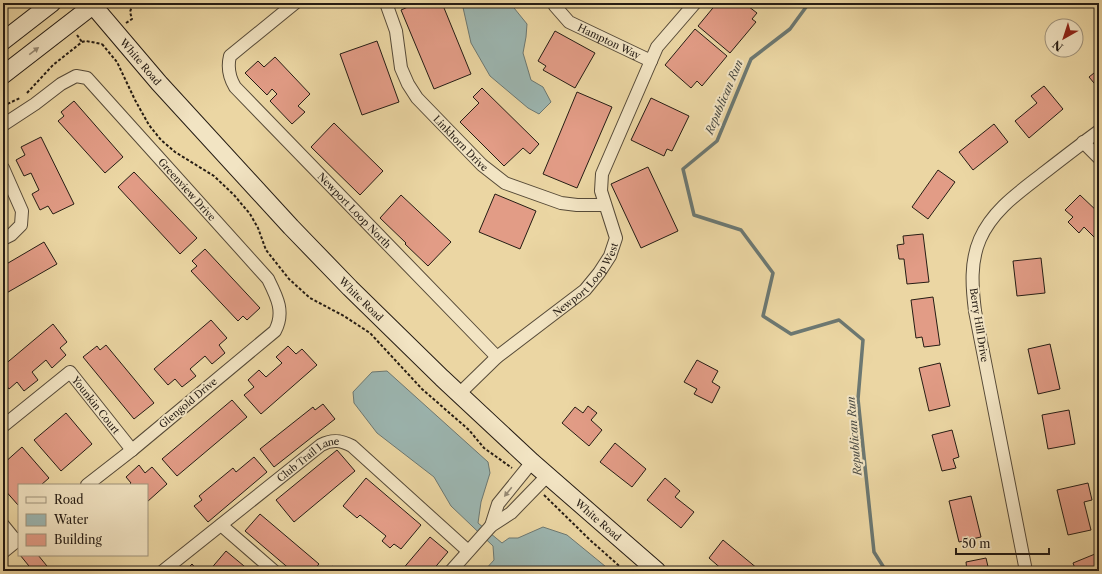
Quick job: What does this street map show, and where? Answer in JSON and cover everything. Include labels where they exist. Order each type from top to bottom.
[{"type":"street","points":[[3,41],[52,3]]},
{"type":"street","name":"Newport Loop North","points":[[295,3],[230,56],[228,69],[230,80],[235,87],[497,357]]},
{"type":"street","name":"Linkhorn Drive","points":[[386,3],[396,32],[401,68],[408,84],[417,98],[482,165],[505,183],[561,202],[577,205],[605,205]]},
{"type":"street","name":"Hampton Way","points":[[554,3],[569,22],[650,61]]},
{"type":"street","name":"Newport Loop West","points":[[459,394],[497,357],[585,290],[599,273],[610,256],[616,238],[600,191],[602,174],[657,47],[695,3]]},
{"type":"street","points":[[3,75],[93,4]]},
{"type":"street","name":"White Road","points":[[93,4],[164,88],[291,227],[350,288],[459,394],[547,476],[657,571]]},
{"type":"street","name":"Greenview Drive","points":[[3,125],[76,76],[87,78],[268,279],[278,299],[280,316]]},
{"type":"street","name":"Berry Hill Drive","points":[[1026,571],[975,311],[972,289],[972,268],[980,239],[998,211],[1083,142],[1099,131]]},
{"type":"street","points":[[1083,142],[1099,158]]},
{"type":"street","points":[[3,168],[22,211],[21,225],[11,235],[3,239]]},
{"type":"street","name":"Glengold Drive","points":[[88,484],[132,450],[275,330],[279,323],[280,316]]},
{"type":"street","name":"Younkin Court","points":[[3,426],[70,372],[132,450]]},
{"type":"street","name":"Club Trail Lane","points":[[162,571],[321,445],[336,440],[352,446],[468,552]]},
{"type":"street","points":[[491,526],[498,504],[532,462]]},
{"type":"street","points":[[451,571],[491,526],[511,514],[547,476]]},
{"type":"street","points":[[3,525],[18,540],[3,552]]},
{"type":"street","points":[[221,525],[274,571]]},
{"type":"path","points":[[102,44],[115,31],[132,19],[130,12],[133,3]]},
{"type":"path","points":[[3,106],[25,96],[53,65],[82,42],[86,41],[102,44],[117,62],[149,125],[161,140],[175,152],[214,176],[234,196],[250,214],[258,228],[266,250],[290,279],[310,298],[344,316],[370,333],[422,388],[468,430],[484,448],[521,475]]},
{"type":"path","points":[[536,488],[625,571]]},
{"type":"water","points":[[462,3],[510,3],[527,24],[523,53],[531,80],[543,87],[551,102],[539,114],[528,108],[490,76],[471,43]]},
{"type":"water","points":[[387,371],[488,462],[490,473],[481,502],[478,523],[502,543],[509,538],[518,538],[543,527],[567,535],[611,571],[484,571],[494,560],[493,546],[451,506],[434,477],[377,433],[354,403],[353,392],[372,372]]},
{"type":"building","points":[[417,3],[442,3],[471,74],[434,89],[401,10]]},
{"type":"building","points":[[717,3],[744,3],[757,13],[752,19],[756,22],[730,53],[698,26]]},
{"type":"building","points":[[695,29],[727,56],[702,86],[697,81],[691,88],[665,65]]},
{"type":"building","points":[[555,31],[595,53],[575,88],[543,70],[546,66],[538,61]]},
{"type":"building","points":[[377,41],[399,102],[362,115],[340,54]]},
{"type":"building","points":[[275,57],[310,94],[298,106],[305,112],[292,124],[270,101],[277,94],[272,89],[267,95],[245,73],[258,61],[264,67]]},
{"type":"building","points":[[1099,69],[1099,89],[1089,77]]},
{"type":"building","points":[[1044,86],[1063,109],[1029,138],[1015,121],[1037,103],[1031,96]]},
{"type":"building","points":[[482,88],[539,144],[530,154],[523,148],[504,166],[460,122],[479,103],[473,97]]},
{"type":"building","points":[[577,92],[612,107],[577,188],[543,174]]},
{"type":"building","points":[[651,98],[689,116],[672,151],[667,149],[664,156],[631,140]]},
{"type":"building","points":[[74,101],[123,157],[105,173],[58,121],[64,116],[61,112]]},
{"type":"building","points":[[334,123],[383,171],[360,195],[311,147]]},
{"type":"building","points":[[994,124],[1008,142],[973,170],[959,152]]},
{"type":"building","points":[[41,137],[74,204],[53,214],[48,206],[40,210],[32,194],[39,190],[31,173],[24,176],[16,160],[25,155],[21,147]]},
{"type":"building","points":[[648,167],[678,231],[641,248],[611,184]]},
{"type":"building","points":[[938,170],[955,182],[928,219],[912,207]]},
{"type":"building","points":[[134,172],[197,238],[180,254],[118,187]]},
{"type":"building","points":[[495,194],[536,211],[520,249],[479,232]]},
{"type":"building","points":[[401,195],[451,242],[428,266],[380,218]]},
{"type":"building","points":[[1080,195],[1099,213],[1098,241],[1084,227],[1079,233],[1068,222],[1073,217],[1065,210]]},
{"type":"building","points":[[923,234],[929,282],[907,284],[904,259],[899,259],[897,245],[904,244],[903,236]]},
{"type":"building","points":[[44,242],[57,264],[3,295],[3,266]]},
{"type":"building","points":[[205,249],[260,308],[247,320],[243,316],[238,321],[191,271],[197,266],[192,261]]},
{"type":"building","points":[[1041,258],[1045,293],[1017,296],[1013,261]]},
{"type":"building","points":[[933,297],[940,345],[924,347],[922,337],[916,338],[911,300]]},
{"type":"building","points":[[211,320],[227,338],[219,345],[225,353],[212,364],[205,356],[190,369],[196,376],[182,387],[175,379],[168,385],[154,369]]},
{"type":"building","points":[[53,324],[67,342],[60,348],[66,355],[52,368],[46,360],[32,372],[38,380],[24,391],[17,382],[9,389],[3,381],[3,366]]},
{"type":"building","points":[[1050,344],[1060,389],[1038,394],[1028,349]]},
{"type":"building","points":[[106,345],[154,403],[134,419],[83,357],[97,346],[100,350]]},
{"type":"building","points":[[288,346],[296,354],[302,349],[317,365],[261,414],[244,395],[254,387],[248,380],[259,370],[266,377],[282,363],[276,357]]},
{"type":"building","points":[[697,360],[718,371],[712,382],[720,387],[712,403],[694,394],[697,389],[684,382]]},
{"type":"building","points":[[940,363],[950,406],[929,411],[919,368]]},
{"type":"building","points":[[232,400],[247,417],[177,476],[162,459]]},
{"type":"building","points":[[323,404],[335,419],[274,467],[260,449],[313,407],[315,410]]},
{"type":"building","points":[[588,406],[597,413],[591,420],[602,430],[589,446],[562,423],[575,407],[583,413]]},
{"type":"building","points":[[1069,410],[1075,444],[1048,449],[1042,415]]},
{"type":"building","points":[[66,413],[92,444],[61,471],[34,440]]},
{"type":"building","points":[[952,430],[959,457],[953,459],[956,468],[942,471],[932,435]]},
{"type":"building","points":[[615,443],[646,469],[632,487],[600,462]]},
{"type":"building","points":[[22,447],[49,478],[42,484],[18,484],[18,505],[3,488],[3,464]]},
{"type":"building","points":[[337,450],[355,471],[294,522],[276,500]]},
{"type":"building","points":[[254,457],[267,472],[208,522],[194,506],[202,500],[199,496],[233,468],[236,472]]},
{"type":"building","points":[[139,465],[145,473],[152,467],[167,484],[148,501],[148,484],[130,484],[131,483],[126,477]]},
{"type":"building","points":[[366,478],[421,525],[401,549],[394,544],[390,548],[382,541],[386,536],[360,515],[357,518],[343,506]]},
{"type":"building","points":[[665,478],[680,491],[675,497],[694,512],[681,528],[647,500]]},
{"type":"building","points":[[1088,483],[1092,500],[1084,502],[1091,530],[1068,535],[1057,490]]},
{"type":"building","points":[[971,496],[981,537],[959,542],[949,501]]},
{"type":"building","points":[[260,514],[319,564],[313,571],[292,571],[245,531]]},
{"type":"building","points":[[430,537],[448,552],[432,571],[401,571]]},
{"type":"building","points":[[723,540],[758,569],[756,571],[724,571],[709,558]]},
{"type":"building","points":[[226,551],[250,571],[209,571]]},
{"type":"building","points":[[1095,554],[1099,563],[1099,571],[1076,571],[1073,563]]},
{"type":"building","points":[[21,556],[39,556],[51,571],[33,571]]},
{"type":"building","points":[[986,558],[989,571],[967,571],[966,562]]},
{"type":"building","points":[[192,564],[198,571],[185,571]]},
{"type":"building","points":[[332,566],[338,571],[327,571]]},
{"type":"waterway","name":"Republican Run","points":[[809,3],[790,29],[751,59],[717,141],[683,169],[694,215],[741,230],[773,273],[763,316],[791,334],[839,320],[863,340],[858,399],[874,552],[886,571]]},
{"type":"waterway","name":"Republican Run","points":[[858,3],[860,5],[864,3]]}]
